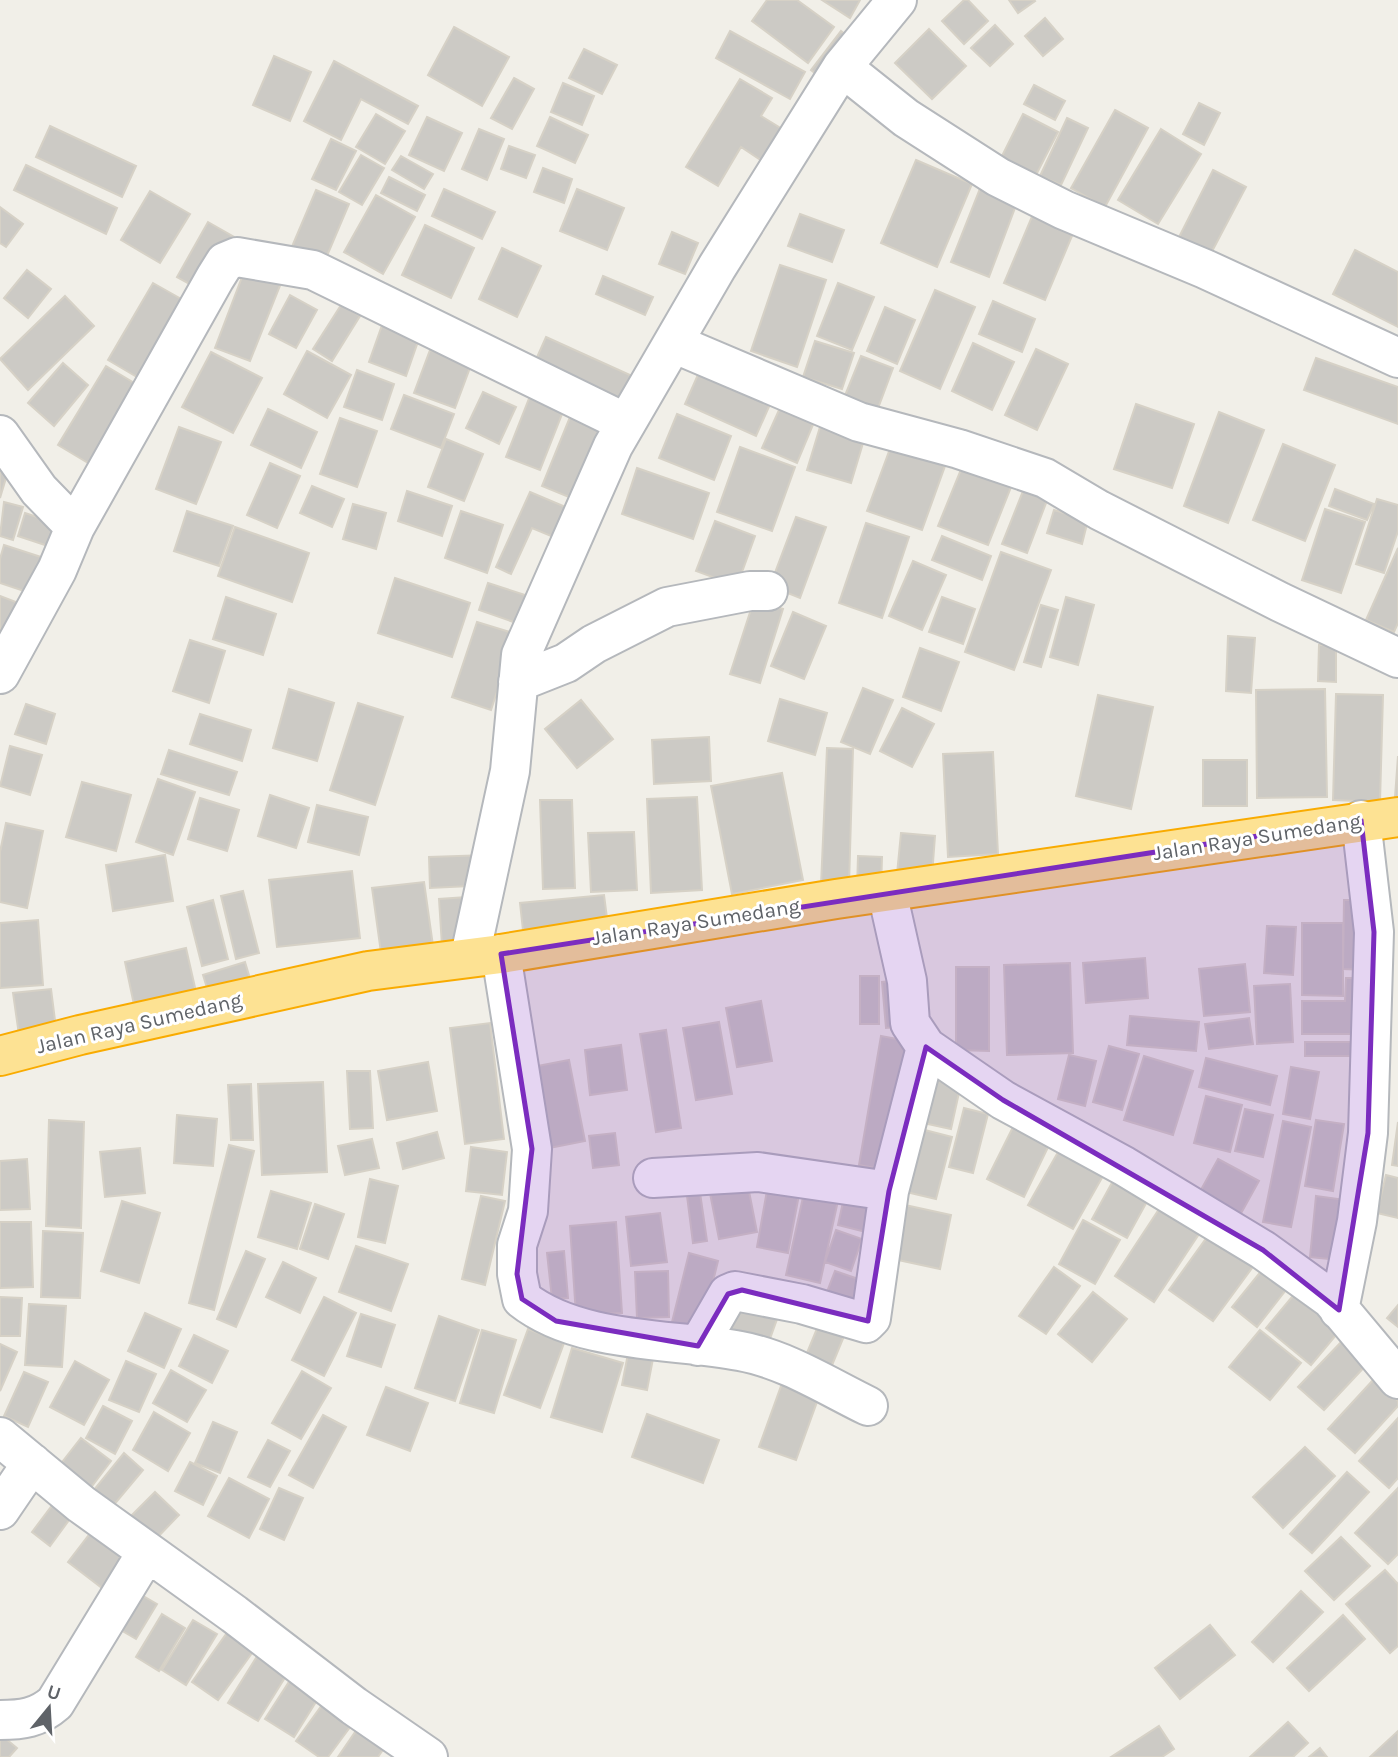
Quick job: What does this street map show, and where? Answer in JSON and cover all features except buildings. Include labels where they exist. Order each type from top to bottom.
[{"type":"highway","name":"Jalan Raya Sumedang","points":[[0,1056],[80,1035],[368,971],[1380,819]]},
{"type":"street","points":[[868,1406],[771,1359],[739,1350],[614,1334],[556,1321],[522,1298],[517,1274],[517,1245],[530,1198],[532,1149],[486,955],[510,771],[521,655],[613,446],[626,423],[842,67],[897,0]]},
{"type":"street","points":[[842,67],[906,118],[998,177],[1064,210],[1205,269],[1398,358]]},
{"type":"street","points":[[0,674],[57,570],[75,527],[215,278],[225,262],[237,257],[313,270],[626,423]]},
{"type":"street","points":[[673,343],[859,422],[959,449],[1045,478],[1099,510],[1268,596],[1398,658]]},
{"type":"street","points":[[0,435],[39,490],[75,527]]},
{"type":"street","points":[[518,682],[566,663],[594,644],[667,607],[750,591],[768,591]]},
{"type":"street","points":[[1339,1310],[1357,1221],[1368,1133],[1384,1058],[1374,932],[1380,819]]},
{"type":"street","points":[[887,892],[907,981],[910,1023],[926,1047],[1003,1100],[1124,1167],[1263,1250],[1331,1299],[1398,1379]]},
{"type":"street","points":[[698,1346],[728,1294],[734,1291],[868,1321],[872,1313],[889,1191],[926,1047]]},
{"type":"street","points":[[653,1178],[758,1172],[889,1191]]},
{"type":"street","points":[[0,1437],[147,1552],[354,1706],[428,1757]]},
{"type":"street","points":[[0,1510],[32,1463]]},
{"type":"street","points":[[0,1720],[32,1718],[45,1713],[55,1703],[147,1552]]},
{"type":"highlighted area","points":[[1361,820],[1374,932],[1368,1133],[1339,1310],[1263,1250],[1003,1100],[926,1047],[889,1191],[868,1321],[742,1290],[728,1294],[698,1346],[556,1321],[522,1299],[517,1274],[532,1149],[501,954]]}]
